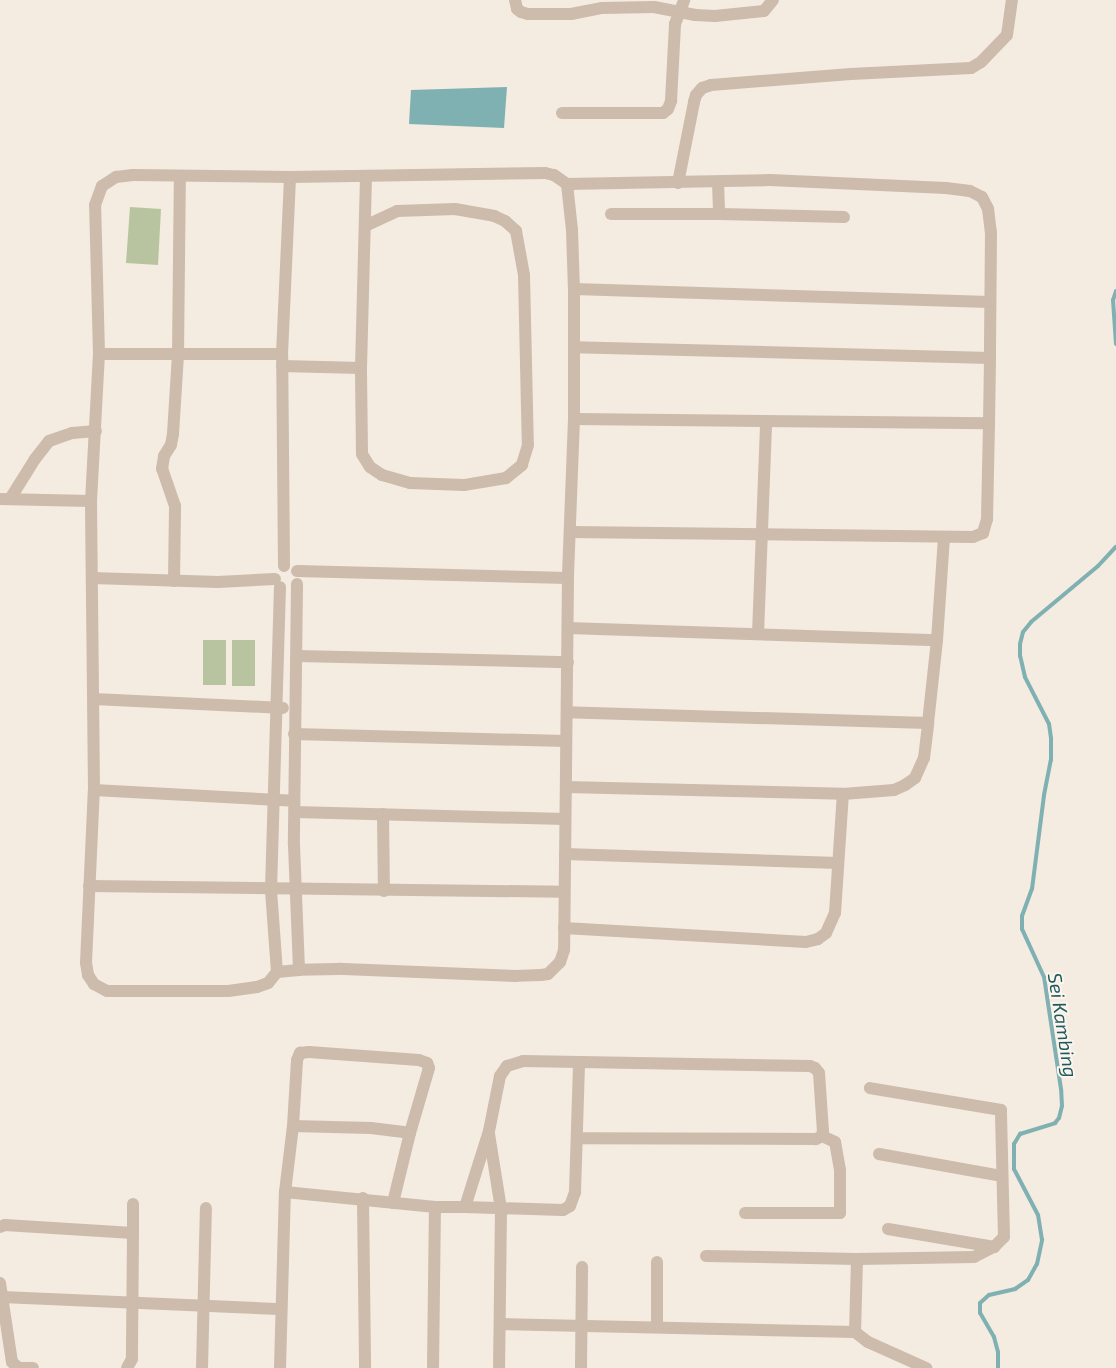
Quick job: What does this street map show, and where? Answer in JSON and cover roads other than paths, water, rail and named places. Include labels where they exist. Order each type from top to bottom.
[{"type":"street","points":[[515,0],[521,12],[528,14],[571,14],[602,4],[654,7],[681,6],[715,16],[764,11],[773,0]]},
{"type":"street","points":[[678,183],[694,102],[696,95],[702,88],[711,85],[851,74],[971,68],[981,62],[1007,35],[1012,0]]},
{"type":"street","points":[[562,113],[663,113],[668,109],[671,101],[673,37],[681,6]]},
{"type":"street","points":[[299,970],[295,890],[294,806],[297,578],[292,567],[284,566],[277,571],[271,890],[277,972],[268,983],[258,987],[228,991],[107,991],[94,984],[88,975],[86,963],[94,790],[91,501],[99,354],[95,205],[102,186],[120,176],[290,177],[545,173],[554,175],[567,184],[770,180],[917,185],[970,191],[982,197],[988,209],[991,234],[989,423],[986,527],[983,532],[974,537],[944,538],[570,532]]},
{"type":"street","points":[[174,581],[175,506],[162,468],[164,456],[171,445],[173,434],[178,355],[180,176]]},
{"type":"street","points":[[365,226],[397,211],[455,209],[494,216],[505,221],[516,231],[524,275],[528,445],[526,458],[517,471],[506,478],[464,485],[410,483],[382,475],[370,468],[362,454],[361,368],[366,176]]},
{"type":"street","points":[[284,566],[282,360],[290,177]]},
{"type":"street","points":[[718,182],[719,214]]},
{"type":"street","points":[[277,972],[338,969],[516,976],[548,974],[560,962],[564,950],[568,578],[575,347],[572,230],[567,184]]},
{"type":"street","points":[[611,214],[719,214],[844,218]]},
{"type":"street","points":[[574,289],[990,302]]},
{"type":"street","points":[[575,347],[990,358]]},
{"type":"street","points":[[99,354],[178,355],[282,360],[361,368]]},
{"type":"street","points":[[574,419],[989,423]]},
{"type":"street","points":[[758,634],[766,421]]},
{"type":"street","points":[[5,499],[50,442],[72,433],[96,431]]},
{"type":"street","points":[[5,499],[91,501]]},
{"type":"street","points":[[566,787],[843,794],[894,790],[905,785],[915,778],[924,758],[937,640],[944,538]]},
{"type":"street","points":[[92,578],[277,583],[289,589],[297,578]]},
{"type":"street","points":[[297,578],[568,578]]},
{"type":"street","points":[[568,628],[937,640]]},
{"type":"street","points":[[297,656],[568,662]]},
{"type":"street","points":[[94,699],[295,708]]},
{"type":"street","points":[[567,712],[928,723]]},
{"type":"street","points":[[294,734],[566,741]]},
{"type":"street","points":[[94,790],[273,800],[294,806],[383,814],[565,819]]},
{"type":"street","points":[[564,928],[806,942],[818,939],[826,933],[831,925],[837,901],[843,794]]},
{"type":"street","points":[[383,814],[384,891]]},
{"type":"street","points":[[565,854],[838,863]]},
{"type":"street","points":[[89,886],[271,890],[564,892]]},
{"type":"street","points":[[280,1368],[280,1309],[286,1192],[297,1060],[300,1053],[309,1052],[419,1060],[427,1063],[429,1068],[410,1133],[393,1203]]},
{"type":"street","points":[[465,1207],[489,1131],[500,1076],[507,1066],[523,1061],[813,1067],[817,1070],[820,1078],[822,1136]]},
{"type":"street","points":[[286,1192],[363,1198],[436,1207],[563,1210],[568,1208],[575,1198],[579,1062]]},
{"type":"street","points":[[706,1256],[857,1259],[974,1258],[994,1247],[1004,1237],[1001,1110],[870,1088]]},
{"type":"street","points":[[293,1126],[371,1128],[410,1133]]},
{"type":"street","points":[[489,1131],[501,1209],[499,1368]]},
{"type":"street","points":[[578,1138],[808,1140],[822,1136],[835,1142],[840,1170],[840,1213],[745,1213]]},
{"type":"street","points":[[879,1154],[1002,1176]]},
{"type":"street","points":[[363,1198],[365,1368]]},
{"type":"street","points":[[127,1368],[132,1359],[133,1204]]},
{"type":"street","points":[[433,1368],[436,1207]]},
{"type":"street","points":[[202,1368],[206,1208]]},
{"type":"street","points":[[0,1227],[5,1225],[134,1233]]},
{"type":"street","points":[[888,1229],[994,1247]]},
{"type":"street","points":[[855,1332],[857,1259]]},
{"type":"street","points":[[657,1262],[657,1327]]},
{"type":"street","points":[[581,1368],[582,1268]]},
{"type":"street","points":[[0,1283],[12,1362],[19,1368],[33,1368]]},
{"type":"street","points":[[2,1297],[132,1304],[205,1304],[280,1309]]},
{"type":"street","points":[[500,1324],[855,1332],[868,1342],[926,1368]]},
{"type":"water","points":[[507,87],[504,128],[409,124],[411,90]]},
{"type":"waterway","name":"Sei Kambing","points":[[1116,291],[1113,300],[1116,344]]},
{"type":"waterway","name":"Sei Kambing","points":[[998,1368],[998,1352],[994,1337],[980,1313],[980,1303],[989,1295],[1015,1289],[1028,1280],[1037,1264],[1042,1240],[1038,1215],[1014,1169],[1014,1144],[1020,1134],[1055,1123],[1059,1118],[1062,1106],[1044,977],[1022,929],[1022,916],[1032,889],[1044,795],[1051,760],[1051,738],[1049,724],[1025,677],[1020,656],[1020,644],[1023,632],[1031,622],[1098,566],[1116,547]]}]
